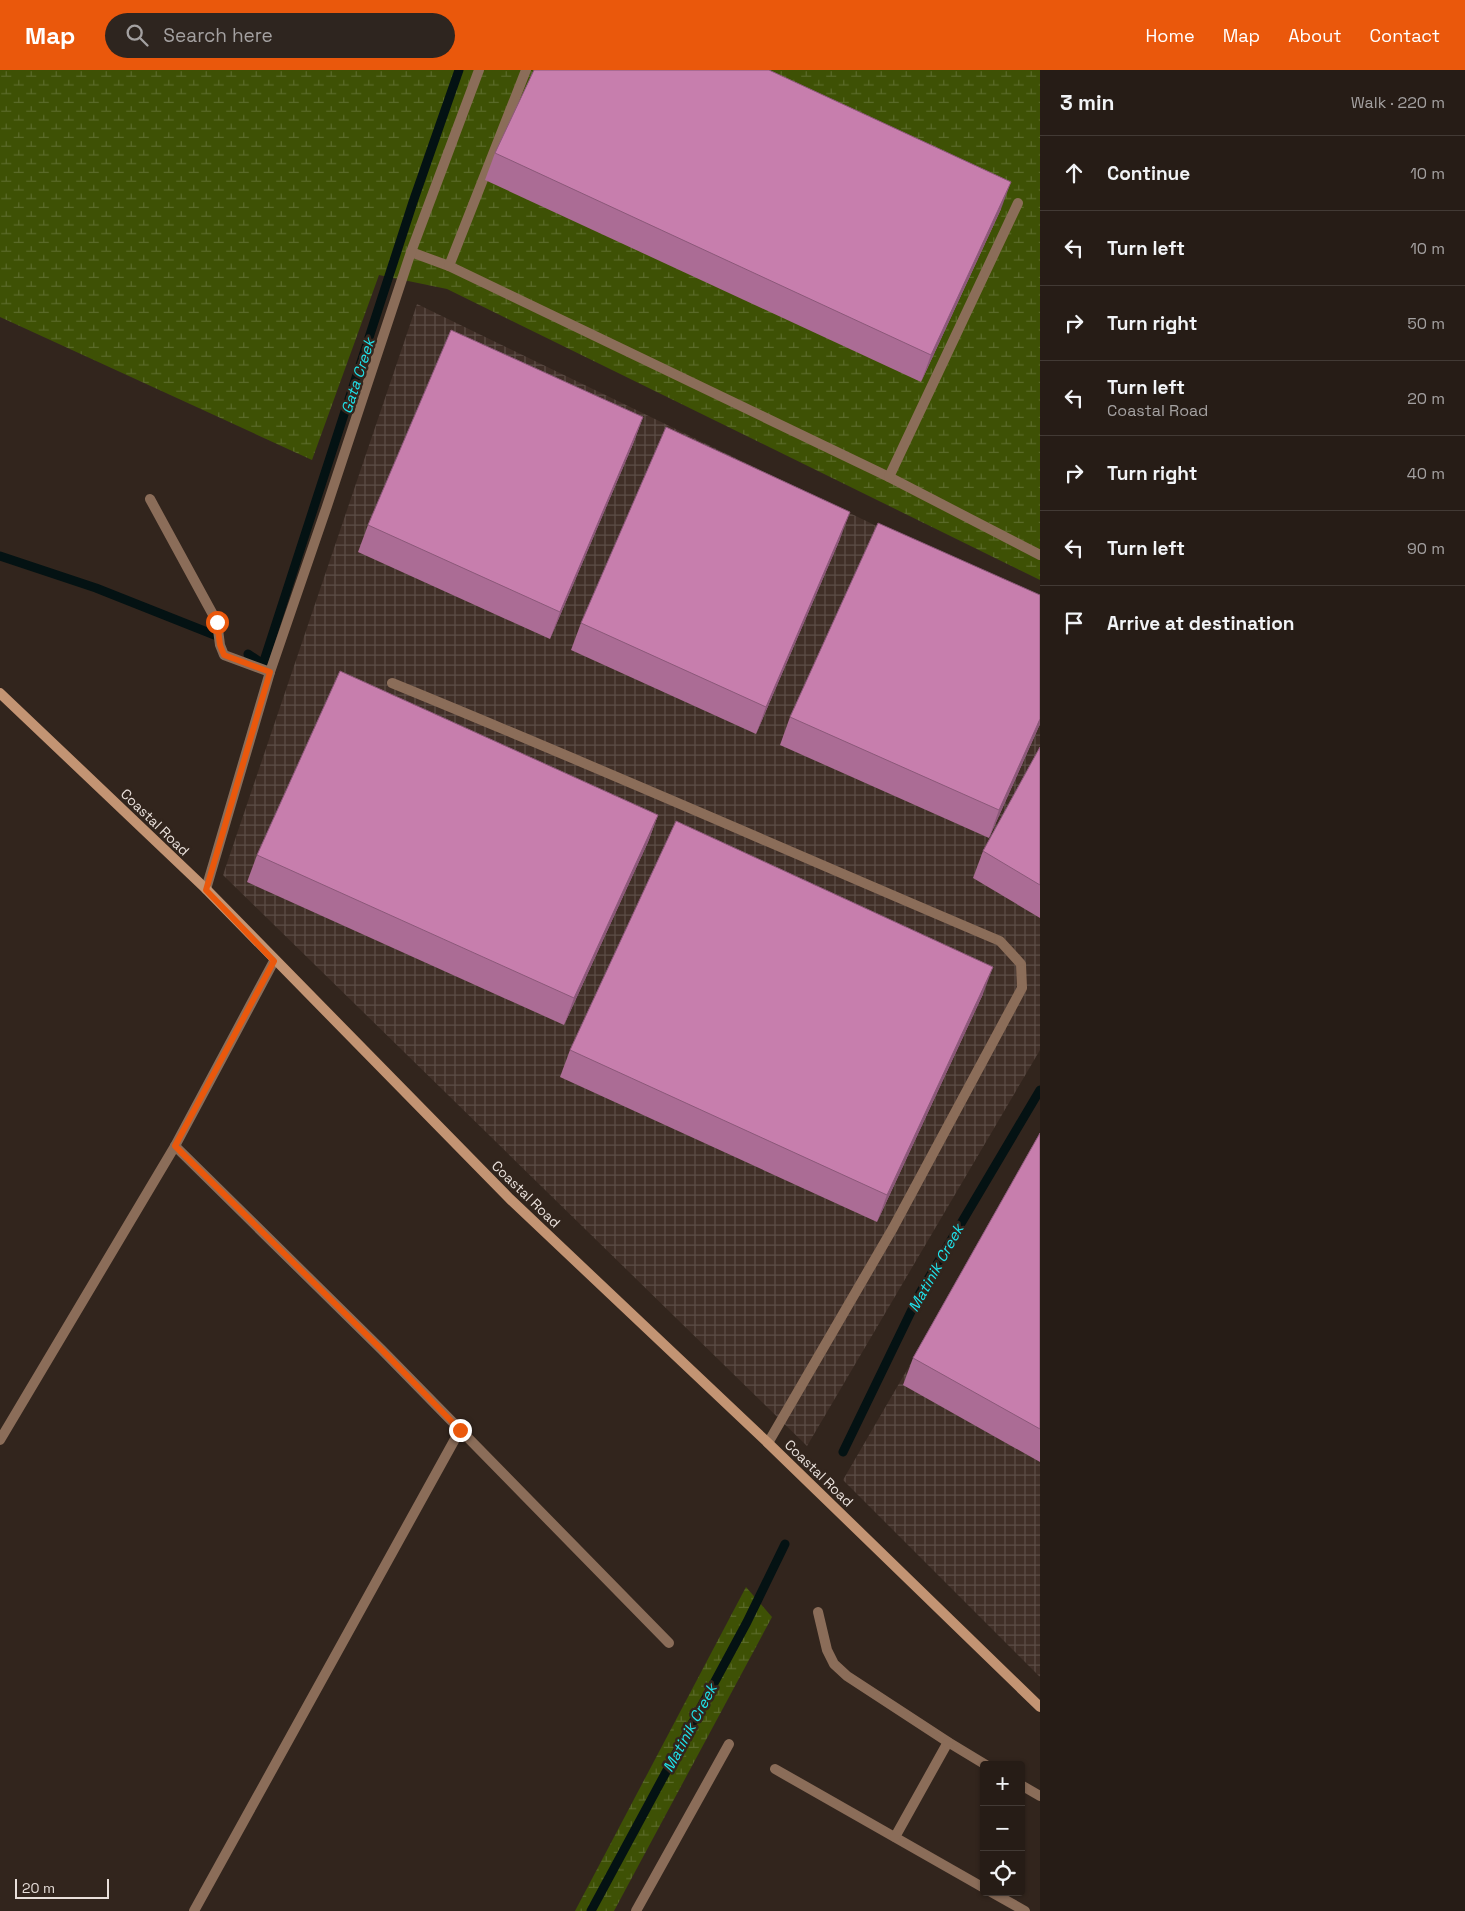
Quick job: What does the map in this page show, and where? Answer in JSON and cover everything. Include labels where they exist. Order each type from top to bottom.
[{"type":"main road","name":"Coastal Road","points":[[0,693],[206,890],[510,1199],[768,1443],[1040,1707]]},
{"type":"lane","points":[[206,890],[270,672],[411,252],[479,70]]},
{"type":"lane","points":[[449,266],[526,70]]},
{"type":"lane","points":[[888,476],[1018,203]]},
{"type":"lane","points":[[411,252],[449,266],[888,476],[1040,555]]},
{"type":"lane","points":[[150,499],[217,622],[220,645],[224,655],[270,672]]},
{"type":"lane","points":[[392,683],[539,743],[1000,941],[1022,964],[1022,988],[888,1236],[768,1443]]},
{"type":"lane","points":[[0,1440],[175,1146],[274,961]]},
{"type":"lane","points":[[175,1146],[382,1350],[669,1643]]},
{"type":"lane","points":[[194,1911],[460,1430]]},
{"type":"lane","points":[[818,1612],[827,1650],[834,1664],[847,1676],[980,1761]]},
{"type":"lane","points":[[895,1838],[948,1742]]},
{"type":"lane","points":[[636,1911],[729,1744]]},
{"type":"lane","points":[[775,1769],[980,1886]]},
{"type":"lane","points":[[1025,1787],[1040,1796]]},
{"type":"lane","points":[[998,1896],[1024,1911]]},
{"type":"shaded area","points":[[417,304],[1040,605],[1040,1050],[807,1446],[223,875]]},
{"type":"shaded area","points":[[1040,1141],[1040,1677],[843,1480]]},
{"type":"green space","points":[[0,70],[1040,70],[1040,580],[447,289],[379,275],[312,460],[0,317]]},
{"type":"green space","points":[[746,1587],[772,1617],[614,1911],[575,1911]]},
{"type":"building","points":[[534,70],[769,70],[1011,182],[931,355],[495,153]]},
{"type":"building","points":[[451,330],[643,417],[560,612],[368,525]]},
{"type":"building","points":[[666,427],[850,512],[766,707],[581,623]]},
{"type":"building","points":[[878,523],[1040,595],[1040,719],[999,810],[790,717]]},
{"type":"building","points":[[340,671],[658,815],[574,998],[257,855]]},
{"type":"building","points":[[1040,747],[1040,885],[983,851]]},
{"type":"building","points":[[676,821],[993,967],[887,1195],[570,1050]]},
{"type":"building","points":[[1040,1133],[1040,1429],[913,1358]]},
{"type":"waterway","name":"Gata Creek","points":[[248,654],[263,664],[413,202],[459,70]]},
{"type":"waterway","name":"Gata Creek","points":[[0,556],[96,588],[217,636]]},
{"type":"waterway","name":"Matinik Creek","points":[[843,1452],[921,1291],[1040,1090]]},
{"type":"waterway","name":"Matinik Creek","points":[[591,1911],[747,1622],[785,1544]]},
{"type":"route","points":[[217,622],[220,645],[224,655],[270,672],[206,890],[274,961],[175,1146],[382,1350],[460,1430]]}]
